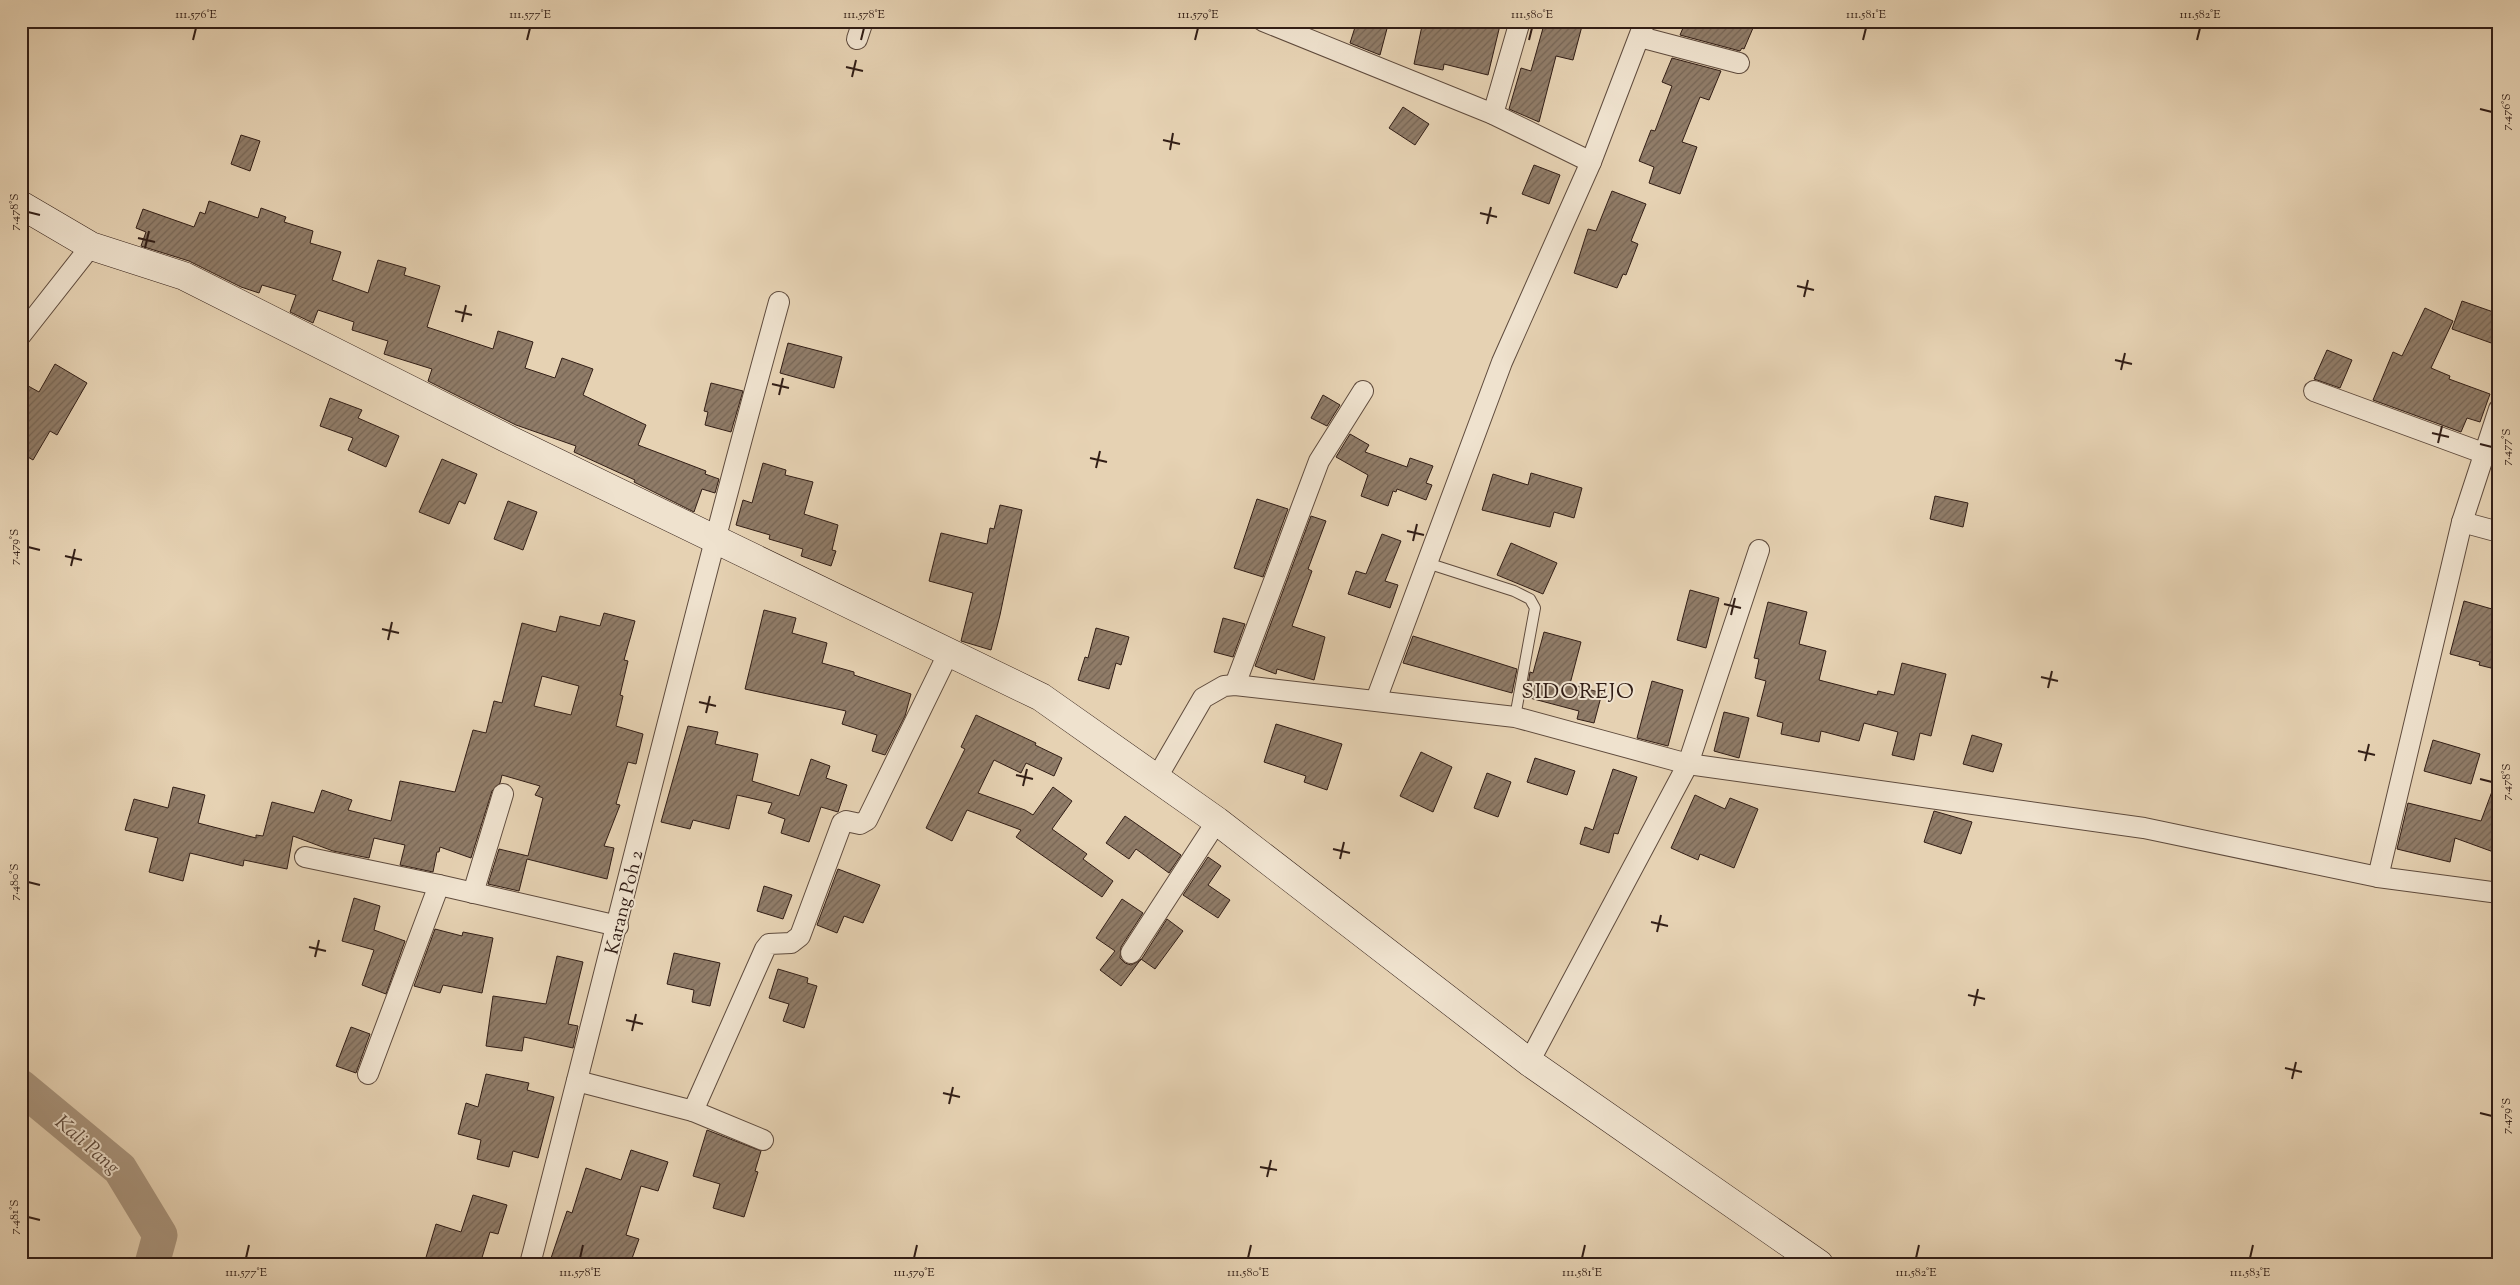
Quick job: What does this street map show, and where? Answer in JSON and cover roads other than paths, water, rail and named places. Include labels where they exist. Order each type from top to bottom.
[{"type":"main road","points":[[29,210],[91,246],[184,276],[714,540],[1042,697],[1217,821],[1529,1062],[1819,1264]]},
{"type":"street","points":[[1263,21],[1493,114],[1591,162]]},
{"type":"street","points":[[1493,114],[1520,21]]},
{"type":"street","points":[[1376,700],[1502,362],[1591,162],[1642,29],[1739,63]]},
{"type":"street","points":[[21,335],[91,246]]},
{"type":"street","name":"Karang Poh 2","points":[[530,1264],[618,926],[714,540],[779,302]]},
{"type":"street","points":[[1235,685],[1319,461],[1363,391]]},
{"type":"street","points":[[2314,391],[2483,453]]},
{"type":"street","points":[[2378,877],[2462,522],[2483,453],[2499,409]]},
{"type":"street","points":[[2462,522],[2499,532]]},
{"type":"street","points":[[1529,1062],[1688,764],[1759,550]]},
{"type":"street","points":[[692,1111],[768,944],[791,943],[800,936],[842,823],[846,821],[860,824],[867,820],[949,652]]},
{"type":"street","points":[[1156,779],[1204,698],[1224,686],[1235,685],[1515,717],[1688,764],[2144,828],[2378,877],[2499,893]]},
{"type":"street","points":[[473,893],[503,794]]},
{"type":"street","points":[[1131,953],[1217,821]]},
{"type":"street","points":[[305,857],[439,885],[618,926]]},
{"type":"street","points":[[368,1074],[439,885]]},
{"type":"street","points":[[577,1081],[692,1111],[763,1140]]},
{"type":"lane","points":[[1427,563],[1514,591],[1530,599],[1535,608],[1515,717]]},
{"type":"waterway","name":"Kali Pang","points":[[21,1087],[120,1169],[160,1235],[152,1264]]},
{"type":"district","name":"SIDOREJO","points":[[1578,691]]}]
